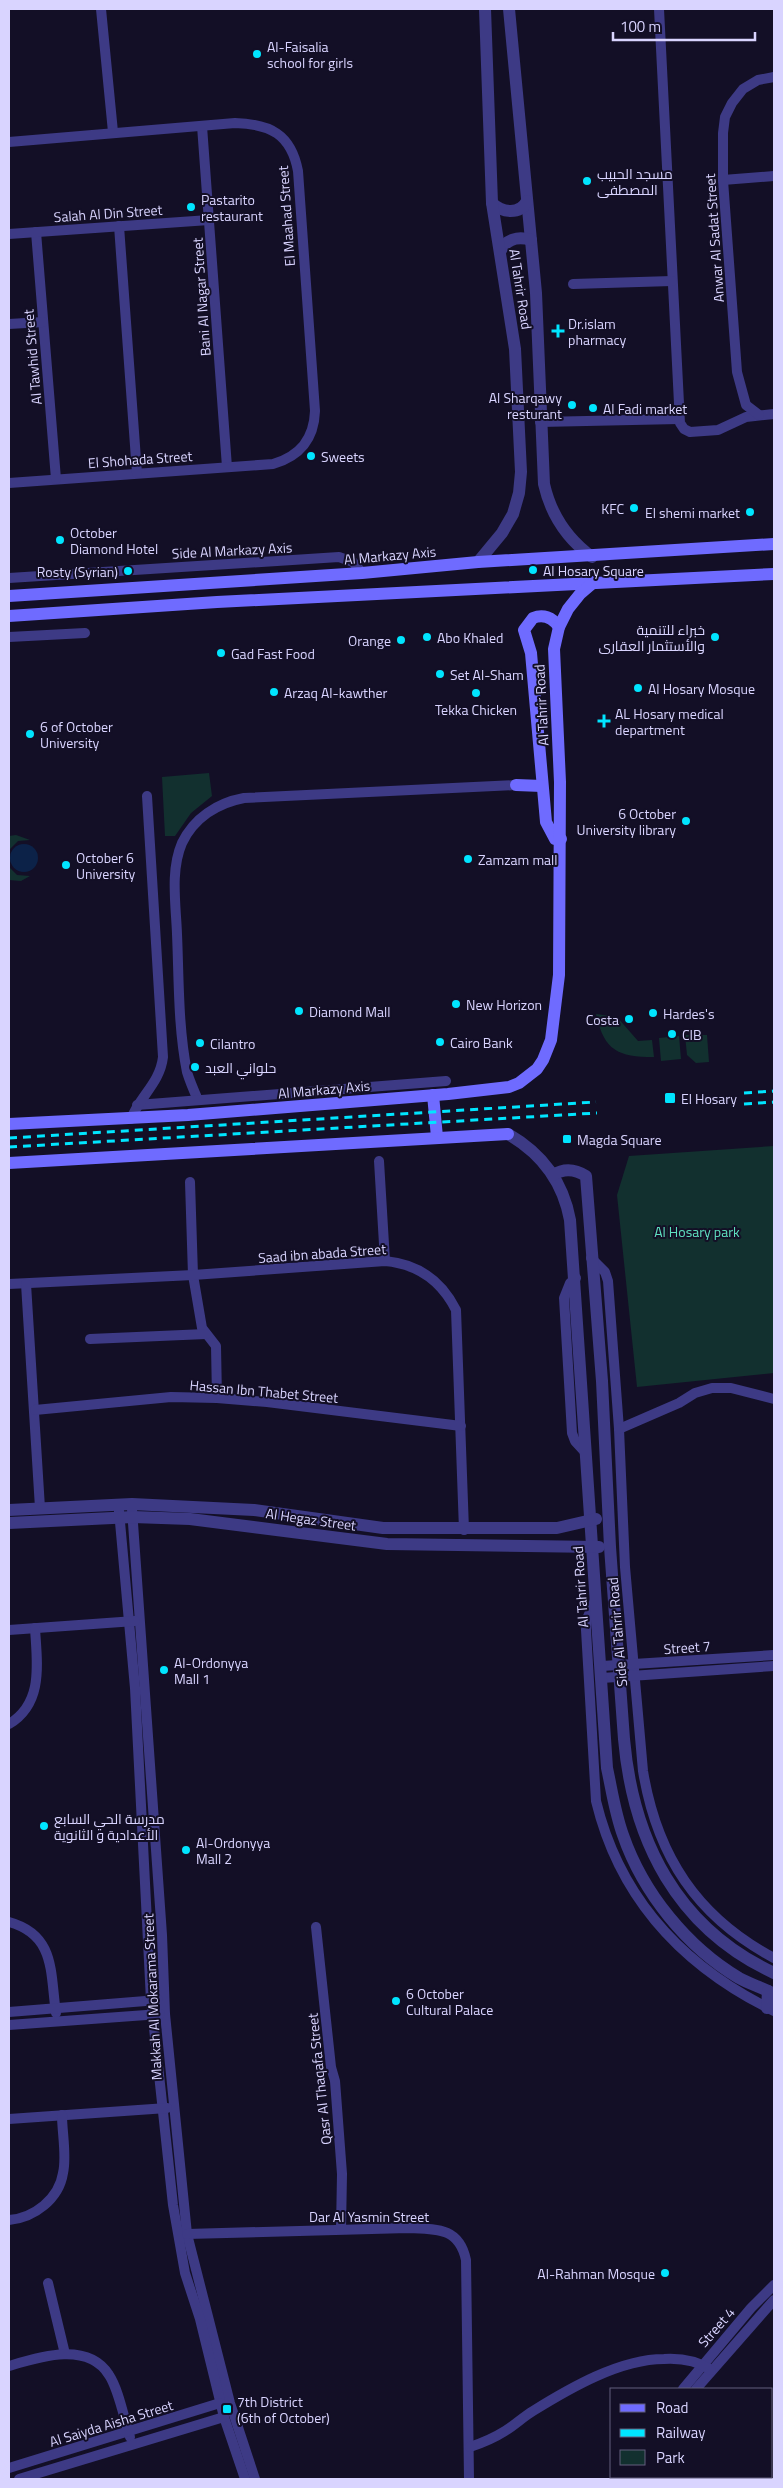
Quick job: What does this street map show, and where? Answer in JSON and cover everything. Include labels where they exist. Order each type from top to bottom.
[{"type":"main road","name":"Al Markazy Axis","points":[[9,596],[362,573],[478,562],[592,557],[774,544]]},
{"type":"main road","points":[[9,616],[217,602],[774,574]]},
{"type":"main road","name":"Al Tahrir Road","points":[[559,975],[561,839],[554,660],[559,627],[574,600],[594,582]]},
{"type":"main road","name":"Al Tahrir Road","points":[[559,627],[552,619],[542,616],[533,618],[524,630],[531,653],[542,786],[548,828],[553,838],[561,839]]},
{"type":"main road","points":[[516,785],[542,786]]},
{"type":"main road","name":"Al Markazy Axis","points":[[9,1124],[131,1119],[433,1095],[509,1087],[519,1083],[537,1069],[543,1060],[551,1040],[559,975]]},
{"type":"main road","points":[[433,1095],[437,1137]]},
{"type":"main road","points":[[9,1163],[508,1134]]},
{"type":"street","points":[[101,9],[113,132]]},
{"type":"street","name":"Al Tahrir Road","points":[[478,562],[502,533],[513,514],[519,493],[521,472],[515,349],[492,203],[485,9]]},
{"type":"street","name":"Al Tahrir Road","points":[[509,9],[536,293],[544,484],[547,499],[553,513],[565,532],[592,557]]},
{"type":"street","points":[[659,9],[679,419],[684,429],[694,432],[718,430],[746,417],[774,414]]},
{"type":"street","name":"Anwar Al Sadat Street","points":[[760,415],[751,411],[746,405],[737,372],[723,180],[723,133],[725,117],[743,89],[758,80],[774,77]]},
{"type":"street","name":"El Maahad Street","points":[[9,142],[235,123],[263,126],[284,139],[296,159],[314,424],[305,446],[296,454],[273,464]]},
{"type":"street","name":"Bani Al Nagar Street","points":[[202,126],[227,467]]},
{"type":"street","points":[[723,180],[774,176]]},
{"type":"street","points":[[492,203],[503,211],[513,211],[521,208],[527,201]]},
{"type":"street","name":"Salah Al Din Street","points":[[9,234],[209,220]]},
{"type":"street","points":[[119,226],[137,473]]},
{"type":"street","name":"Al Tawhid Street","points":[[36,232],[56,479]]},
{"type":"street","points":[[500,252],[503,245],[512,240],[522,238],[531,240]]},
{"type":"street","points":[[573,284],[672,281]]},
{"type":"street","points":[[9,324],[43,322]]},
{"type":"street","points":[[540,422],[679,419]]},
{"type":"street","name":"El Shohada Street","points":[[9,483],[273,464]]},
{"type":"street","name":"Side Al Markazy Axis","points":[[9,578],[339,557],[352,562],[362,573]]},
{"type":"street","points":[[9,637],[85,633]]},
{"type":"street","points":[[198,1100],[189,1079],[186,1063],[179,985],[175,873],[182,844],[200,819],[216,807],[244,798],[516,785]]},
{"type":"street","points":[[131,1119],[137,1105],[155,1083],[163,1057],[147,796]]},
{"type":"street","points":[[137,1105],[446,1081]]},
{"type":"street","name":"Al Tahrir Road","points":[[508,1134],[533,1152],[553,1176],[569,1210],[576,1278],[607,1768],[616,1814],[632,1858],[669,1917],[702,1950],[739,1978],[771,1992]]},
{"type":"street","points":[[379,1162],[385,1261]]},
{"type":"street","points":[[553,1176],[561,1171],[572,1170],[586,1176],[602,1381],[608,1516],[626,1764],[640,1825],[653,1855],[674,1891],[699,1922],[724,1943],[752,1962],[774,1973]]},
{"type":"street","points":[[190,1182],[193,1275],[202,1328],[216,1346],[218,1398]]},
{"type":"street","name":"Side Al Tahrir Road","points":[[591,1258],[605,1272],[608,1281],[620,1429],[623,1540],[642,1771],[647,1800],[656,1829],[668,1856],[683,1881],[723,1925],[774,1958]]},
{"type":"street","name":"Saad ibn abada Street","points":[[9,1284],[193,1275],[385,1261],[410,1266],[433,1278],[450,1298],[456,1310],[464,1530]]},
{"type":"street","points":[[26,1284],[40,1508]]},
{"type":"street","points":[[90,1339],[206,1334]]},
{"type":"street","points":[[620,1429],[679,1403],[695,1393],[712,1388],[731,1388],[774,1399]]},
{"type":"street","name":"Hassan Ibn Thabet Street","points":[[35,1410],[170,1397],[218,1398],[267,1402],[461,1426]]},
{"type":"street","name":"Al Hegaz Street","points":[[9,1510],[40,1508],[126,1511],[254,1510],[383,1528],[464,1530],[558,1528],[608,1516]]},
{"type":"street","name":"Al Hegaz Street","points":[[9,1523],[126,1511],[387,1544],[610,1547]]},
{"type":"street","name":"Makkah Al Mokarama Street","points":[[126,1511],[141,1620],[162,1935],[167,2108],[177,2231],[220,2403],[245,2479]]},
{"type":"street","name":"Makkah Al Mokarama Street","points":[[126,1511],[129,1621],[135,1688],[153,2014],[187,2234],[230,2403],[255,2479]]},
{"type":"street","name":"Side Al Tahrir Road","points":[[596,1597],[587,1619],[586,1630],[596,1801],[604,1832],[623,1874],[638,1900],[677,1946],[723,1983],[771,2009]]},
{"type":"street","points":[[9,1630],[141,1620]]},
{"type":"street","points":[[9,1724],[28,1706],[35,1691],[37,1674],[35,1628]]},
{"type":"street","name":"Street 7","points":[[619,1671],[633,1664],[774,1655]]},
{"type":"street","name":"Street 7","points":[[602,1672],[619,1671],[634,1676],[774,1666]]},
{"type":"street","points":[[9,1922],[34,1934],[46,1950],[57,2021]]},
{"type":"street","name":"Qasr Al Thaqafa Street","points":[[316,1927],[330,2067],[335,2081],[342,2174],[341,2230]]},
{"type":"street","points":[[771,1992],[771,2009]]},
{"type":"street","points":[[9,2012],[164,1999]]},
{"type":"street","points":[[9,2025],[165,2014]]},
{"type":"street","points":[[9,2119],[167,2108]]},
{"type":"street","points":[[9,2220],[28,2216],[41,2209],[59,2186],[64,2172],[62,2115]]},
{"type":"street","name":"Dar Al Yasmin Street","points":[[187,2234],[408,2228],[442,2230],[451,2234],[462,2246],[466,2260],[469,2479]]},
{"type":"street","points":[[48,2283],[64,2354]]},
{"type":"street","name":"Street 4","points":[[696,2388],[707,2367],[755,2303],[774,2286]]},
{"type":"street","name":"Street 4","points":[[684,2388],[774,2300]]},
{"type":"street","points":[[9,2366],[64,2354],[84,2357],[105,2370],[110,2376],[132,2445]]},
{"type":"street","points":[[470,2447],[504,2433],[551,2400],[623,2365],[649,2359],[686,2359],[707,2367]]},
{"type":"street","name":"Al Saiyda Aisha Street","points":[[9,2468],[220,2403]]},
{"type":"street","name":"Al Saiyda Aisha Street","points":[[18,2479],[224,2417]]},
{"type":"green space","points":[[209,773],[212,796],[191,813],[175,836],[165,836],[162,777]]},
{"type":"green space","points":[[16,835],[30,840],[18,841],[9,850],[9,836]]},
{"type":"green space","points":[[9,867],[17,875],[30,876],[21,881],[9,880]]},
{"type":"green space","points":[[596,1014],[617,1017],[638,1041],[652,1040],[654,1057],[630,1055],[614,1049],[603,1036]]},
{"type":"green space","points":[[685,1035],[707,1035],[709,1062],[696,1063],[687,1055]]},
{"type":"green space","points":[[679,1036],[681,1059],[661,1061],[659,1038]]},
{"type":"green space","name":"Al Hosary park","points":[[774,1146],[774,1373],[637,1387],[617,1195],[629,1156]]},
{"type":"water","points":[[24,844],[34,848],[38,858],[34,868],[24,872],[14,868],[10,858],[14,848]]},
{"type":"railway","points":[[744,1093],[774,1091]]},
{"type":"railway","points":[[9,1138],[596,1102]]},
{"type":"railway","points":[[744,1104],[774,1102]]},
{"type":"railway","points":[[9,1147],[597,1113]]},
{"type":"place","name":"Al-Faisalia school for girls","points":[[257,54]]},
{"type":"place","name":"مسجد الحبيب المصطفى","points":[[587,181]]},
{"type":"place","name":"Pastarito restaurant","points":[[191,207]]},
{"type":"place","name":"Dr.islam pharmacy","points":[[558,331]]},
{"type":"place","name":"Al Sharqawy resturant","points":[[572,405]]},
{"type":"place","name":"Al Fadi market","points":[[593,408]]},
{"type":"place","name":"Sweets","points":[[311,456]]},
{"type":"place","name":"KFC","points":[[634,508]]},
{"type":"place","name":"El shemi market","points":[[750,512]]},
{"type":"place","name":"October Diamond Hotel","points":[[60,540]]},
{"type":"place","name":"Al Hosary Square","points":[[533,570]]},
{"type":"place","name":"Rosty (Syrian)","points":[[128,571]]},
{"type":"place","name":"Abo Khaled","points":[[427,637]]},
{"type":"place","name":"خبراء للتنمية والأستثمار العقارى","points":[[715,637]]},
{"type":"place","name":"Orange","points":[[401,640]]},
{"type":"place","name":"Gad Fast Food","points":[[221,653]]},
{"type":"place","name":"Set Al-Sham","points":[[440,674]]},
{"type":"place","name":"Al Hosary Mosque","points":[[638,688]]},
{"type":"place","name":"Arzaq Al-kawther","points":[[274,692]]},
{"type":"place","name":"Tekka Chicken","points":[[476,693]]},
{"type":"place","name":"AL Hosary medical department","points":[[604,721]]},
{"type":"place","name":"6 of October University","points":[[30,734]]},
{"type":"place","name":"6 October University library","points":[[686,821]]},
{"type":"place","name":"Zamzam mall","points":[[468,859]]},
{"type":"place","name":"October 6 University","points":[[66,865]]},
{"type":"place","name":"New Horizon","points":[[456,1004]]},
{"type":"place","name":"Diamond Mall","points":[[299,1011]]},
{"type":"place","name":"Hardes's","points":[[653,1013]]},
{"type":"place","name":"Costa","points":[[629,1019]]},
{"type":"place","name":"CIB","points":[[672,1034]]},
{"type":"place","name":"Cairo Bank","points":[[440,1042]]},
{"type":"place","name":"Cilantro","points":[[200,1043]]},
{"type":"place","name":"حلواني العبد","points":[[195,1067]]},
{"type":"place","name":"El Hosary","points":[[670,1098]]},
{"type":"place","name":"Magda Square","points":[[567,1139]]},
{"type":"place","name":"Al-Ordonyya Mall 1","points":[[164,1670]]},
{"type":"place","name":"مدرسة الحي السابع الأعدادية و الثانوية","points":[[44,1826]]},
{"type":"place","name":"Al-Ordonyya Mall 2","points":[[186,1850]]},
{"type":"place","name":"6 October Cultural Palace","points":[[396,2001]]},
{"type":"place","name":"Al-Rahman Mosque","points":[[665,2273]]},
{"type":"place","name":"7th District (6th of October)","points":[[227,2409]]}]
